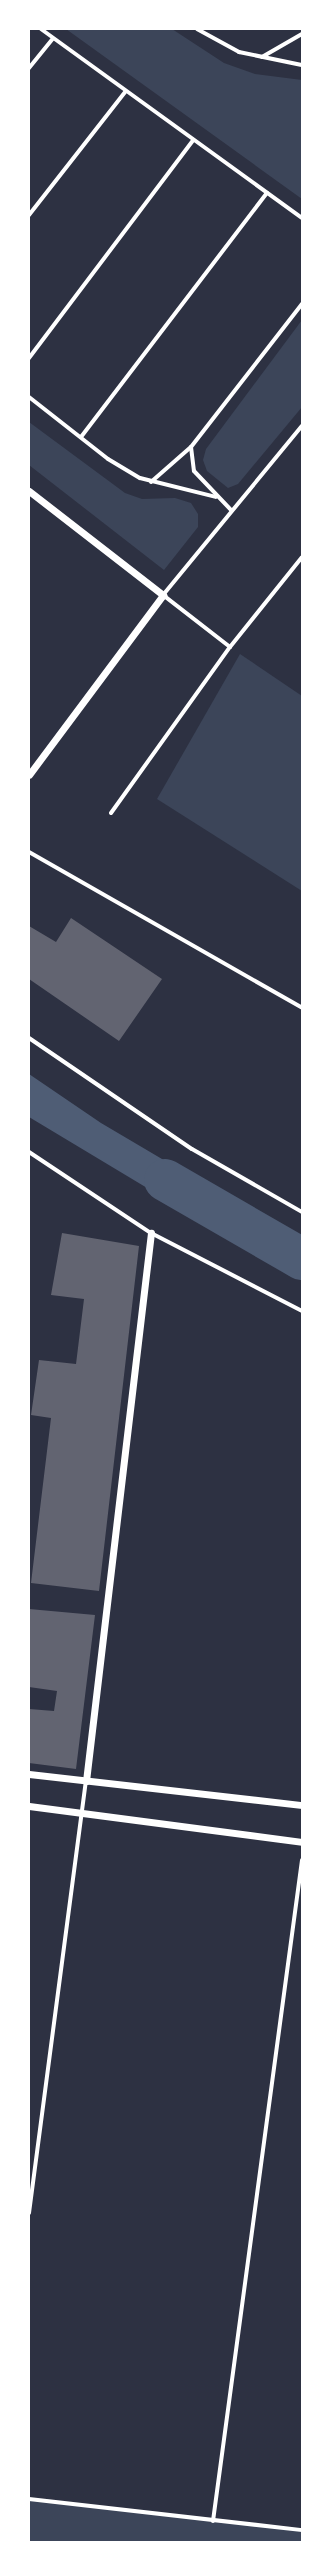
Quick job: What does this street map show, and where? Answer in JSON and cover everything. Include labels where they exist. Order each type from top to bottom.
[{"type":"street","points":[[41,29],[302,218]]},
{"type":"street","points":[[197,29],[216,42],[262,57],[302,65]]},
{"type":"street","points":[[262,57],[302,34]]},
{"type":"street","points":[[29,68],[52,38]]},
{"type":"street","points":[[29,215],[126,92]]},
{"type":"street","points":[[29,358],[193,140]]},
{"type":"street","points":[[81,437],[267,193]]},
{"type":"street","points":[[151,482],[191,447],[302,304]]},
{"type":"street","points":[[29,397],[124,469],[151,482],[216,497]]},
{"type":"street","points":[[29,775],[163,595],[231,510],[302,426]]},
{"type":"street","points":[[191,447],[194,471],[216,497],[231,510]]},
{"type":"street","points":[[29,491],[230,647]]},
{"type":"street","points":[[111,813],[230,647],[302,557]]},
{"type":"street","points":[[29,852],[302,1008]]},
{"type":"street","points":[[29,1038],[192,1149],[302,1212]]},
{"type":"street","points":[[29,1152],[151,1233],[302,1312]]},
{"type":"street","points":[[29,2213],[86,1781],[151,1233]]},
{"type":"street","points":[[29,1774],[302,1805]]},
{"type":"street","points":[[29,1806],[302,1842]]},
{"type":"street","points":[[213,2521],[302,1860]]},
{"type":"street","points":[[29,2499],[302,2530]]},
{"type":"shaded area","points":[[66,29],[172,29],[224,63],[255,74],[302,80],[302,199]]},
{"type":"shaded area","points":[[302,320],[302,407],[238,484],[228,488],[207,471],[203,460],[206,449]]},
{"type":"shaded area","points":[[29,422],[125,493],[142,499],[175,498],[191,503],[198,514],[198,527],[164,570],[29,465]]},
{"type":"shaded area","points":[[240,654],[302,696],[302,891],[157,799]]},
{"type":"shaded area","points":[[29,1074],[101,1123],[223,1195],[207,1224],[29,1117]]},
{"type":"shaded area","points":[[29,2499],[302,2530],[302,2542],[29,2542]]},
{"type":"building","points":[[71,918],[162,979],[119,1041],[29,979],[29,926],[56,942]]},
{"type":"building","points":[[62,1233],[139,1246],[99,1591],[31,1583],[51,1418],[31,1415],[39,1360],[76,1364],[84,1299],[51,1295]]},
{"type":"building","points":[[29,1609],[95,1615],[76,1769],[29,1763],[29,1709],[54,1711],[57,1691],[29,1687]]},
{"type":"waterway","points":[[165,1180],[302,1259]]}]
